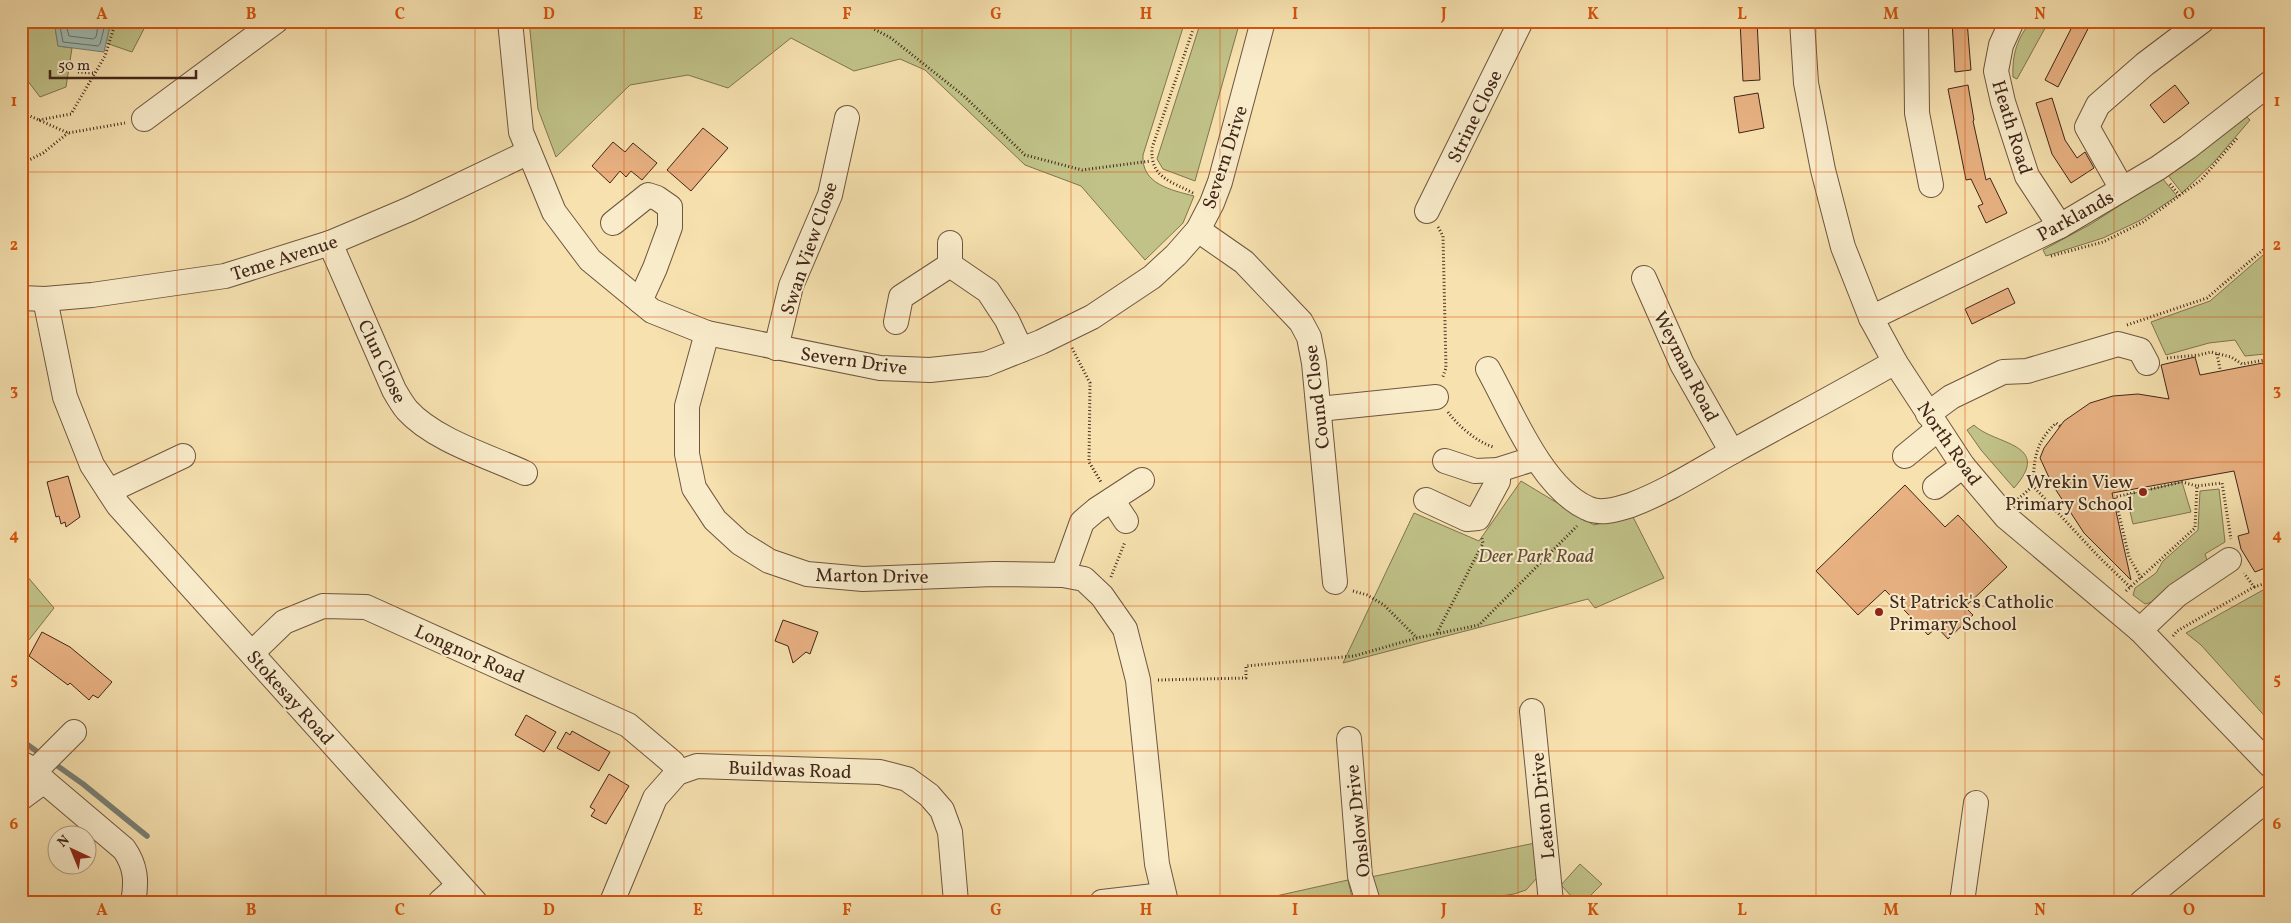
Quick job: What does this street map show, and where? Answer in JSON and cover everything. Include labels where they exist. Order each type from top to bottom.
[{"type":"street","points":[[144,120],[276,21]]},
{"type":"street","name":"Severn Drive","points":[[510,21],[521,132],[554,212],[590,260],[652,312],[707,333],[776,348],[880,368],[930,370],[986,364],[1064,331],[1092,317],[1152,277],[1176,256],[1198,230],[1220,182],[1264,21]]},
{"type":"street","name":"Strine Close","points":[[1427,210],[1520,21]]},
{"type":"street","name":"North Road","points":[[1802,21],[1806,83],[1823,170],[1848,263],[1871,318],[1895,362],[1963,466],[2006,517],[2140,630],[2270,765]]},
{"type":"street","points":[[1916,21],[1918,113],[1931,185]]},
{"type":"street","name":"Heath Road","points":[[2012,21],[2001,45],[1996,71],[2003,102],[2027,176],[2060,226]]},
{"type":"street","points":[[2122,189],[2087,126],[2098,105],[2145,64],[2202,21]]},
{"type":"street","name":"Parklands","points":[[1871,318],[2060,226],[2188,147],[2268,87]]},
{"type":"street","name":"Swan View Close","points":[[776,348],[791,286],[830,195],[847,118]]},
{"type":"street","name":"Teme Avenue","points":[[21,298],[45,299],[155,288],[225,276],[330,243],[410,209],[529,152]]},
{"type":"street","points":[[613,223],[648,195],[658,198],[670,207],[670,227],[655,268],[640,301]]},
{"type":"street","name":"Cound Close","points":[[1198,230],[1244,262],[1301,322],[1309,337],[1319,410],[1335,582]]},
{"type":"street","name":"Clun Close","points":[[330,243],[394,390],[406,409],[422,423],[453,441],[525,473]]},
{"type":"street","points":[[896,322],[901,297],[950,254],[988,291],[1006,320],[1021,350]]},
{"type":"street","name":"Weyman Road","points":[[1644,278],[1682,364],[1732,452]]},
{"type":"street","name":"Stokesay Road","points":[[45,299],[65,397],[92,464],[118,505],[467,893]]},
{"type":"street","name":"Marton Drive","points":[[707,333],[687,406],[687,454],[694,488],[715,520],[740,543],[769,561],[808,574],[862,579],[994,574],[1063,575],[1084,579],[1102,596],[1125,629],[1138,680],[1158,864],[1165,898]]},
{"type":"street","points":[[1905,456],[1951,397],[2003,372],[2027,371],[2118,344],[2140,350],[2147,363]]},
{"type":"street","points":[[1488,368],[1531,448],[1552,480],[1564,494],[1590,510],[1607,511],[1632,504],[1732,452],[1895,362]]},
{"type":"street","points":[[1319,410],[1436,397]]},
{"type":"street","points":[[1446,461],[1475,471],[1498,470],[1531,448]]},
{"type":"street","points":[[109,491],[183,456]]},
{"type":"street","points":[[1935,487],[1963,466]]},
{"type":"street","points":[[1426,500],[1467,519],[1478,518],[1498,481],[1498,470]]},
{"type":"street","points":[[1063,575],[1082,522],[1142,480]]},
{"type":"street","points":[[1112,500],[1126,521]]},
{"type":"street","points":[[2140,630],[2177,595],[2230,560]]},
{"type":"street","name":"Longnor Road","points":[[252,653],[284,622],[323,606],[366,607],[628,725],[673,763],[678,773]]},
{"type":"street","name":"Leaton Drive","points":[[1532,711],[1551,902]]},
{"type":"street","points":[[21,798],[35,772],[67,738]]},
{"type":"street","name":"Onslow Drive","points":[[1349,740],[1360,876],[1368,902]]},
{"type":"street","name":"Buildwas Road","points":[[678,773],[697,766],[880,772],[908,779],[929,795],[942,810],[950,832],[956,902]]},
{"type":"street","points":[[35,772],[124,849],[132,861],[136,876],[133,902]]},
{"type":"street","points":[[612,902],[655,798],[678,773]]},
{"type":"street","points":[[2142,902],[2270,797]]},
{"type":"street","points":[[1962,902],[1976,803]]},
{"type":"street","points":[[440,902],[467,893]]},
{"type":"street","points":[[1102,902],[1165,898]]},
{"type":"path","points":[[39,120],[71,114],[105,56],[116,21]]},
{"type":"path","points":[[859,21],[899,44],[964,96],[1025,154],[1082,170],[1151,161]]},
{"type":"path","points":[[1196,21],[1152,148],[1151,161],[1155,170],[1163,177],[1212,203]]},
{"type":"path","points":[[78,72],[94,74]]},
{"type":"path","points":[[21,112],[68,133]]},
{"type":"path","points":[[21,164],[43,153],[68,133],[144,120]]},
{"type":"path","points":[[2033,239],[2044,258],[2103,242],[2143,222],[2200,180],[2242,133]]},
{"type":"path","points":[[1427,210],[1443,236],[1446,368],[1436,397],[1452,419],[1490,446],[1531,448]]},
{"type":"path","points":[[1064,331],[1090,383],[1089,462],[1112,500]]},
{"type":"path","points":[[2147,363],[2176,356],[2199,355],[2211,352],[2231,357],[2242,364],[2264,360],[2270,381]]},
{"type":"path","points":[[2217,354],[2220,370]]},
{"type":"path","points":[[2060,426],[2056,423],[2049,429],[2034,455],[2032,486],[2130,587]]},
{"type":"path","points":[[2141,578],[2129,557],[2115,497],[2182,482],[2197,486],[2222,483]]},
{"type":"path","points":[[2110,606],[2195,528],[2197,486]]},
{"type":"path","points":[[1138,680],[1246,678],[1246,666],[1354,656],[1417,638],[1480,625],[1579,524],[1590,510]]},
{"type":"path","points":[[1437,634],[1483,543],[1478,518]]},
{"type":"path","points":[[1102,596],[1125,546],[1126,521]]},
{"type":"path","points":[[1335,582],[1367,595],[1384,605],[1417,638]]},
{"type":"path","points":[[2254,587],[2270,582]]},
{"type":"green space","points":[[21,21],[54,21],[58,46],[72,48],[66,87],[40,97],[21,72]]},
{"type":"green space","points":[[111,21],[148,21],[132,52],[106,43]]},
{"type":"green space","points":[[529,21],[995,21],[1000,24],[1000,21],[1185,21],[1143,155],[1147,173],[1152,179],[1167,188],[1194,196],[1183,223],[1145,260],[1081,186],[1025,165],[925,70],[900,59],[854,71],[791,38],[728,88],[688,75],[630,85],[556,157],[538,109]]},
{"type":"green space","points":[[1201,21],[1240,21],[1195,181],[1163,169],[1157,159]]},
{"type":"green space","points":[[2032,21],[2049,21],[2017,79],[2013,77],[2013,61],[2016,47]]},
{"type":"green space","points":[[2245,115],[2250,120],[2215,161],[2182,193],[2167,174]]},
{"type":"green space","points":[[2162,178],[2177,196],[2141,220],[2103,238],[2046,256],[2043,250],[2091,224]]},
{"type":"green space","points":[[2270,249],[2270,371],[2265,354],[2245,356],[2235,340],[2209,343],[2166,355],[2151,322],[2210,301]]},
{"type":"green space","points":[[1974,425],[1983,432],[2017,447],[2024,454],[2027,462],[2025,473],[2014,488],[1981,450],[1967,430]]},
{"type":"green space","name":"Deer Park Road","points":[[1521,481],[1594,525],[1632,515],[1664,578],[1595,608],[1588,599],[1343,663],[1414,513],[1479,541]]},
{"type":"green space","points":[[2182,482],[2191,512],[2133,524],[2126,495]]},
{"type":"green space","points":[[2219,489],[2225,542],[2205,554],[2209,566],[2156,601],[2145,604],[2133,595],[2135,588],[2156,573],[2163,561],[2198,530],[2200,491]]},
{"type":"green space","points":[[21,569],[54,608],[21,650]]},
{"type":"green space","points":[[2270,588],[2270,722],[2201,645],[2186,633],[2263,590]]},
{"type":"green space","points":[[1535,843],[1537,878],[1526,890],[1514,894],[1463,902],[1372,902],[1366,878]]},
{"type":"green space","points":[[1580,864],[1602,884],[1584,902],[1573,898],[1561,885]]},
{"type":"green space","points":[[1348,880],[1353,902],[1249,902]]},
{"type":"water","points":[[54,21],[111,21],[104,52],[58,46]]},
{"type":"building","points":[[1740,21],[1757,21],[1760,80],[1743,81]]},
{"type":"building","points":[[1952,21],[1967,21],[1971,70],[1955,72]]},
{"type":"building","points":[[2075,21],[2092,21],[2058,87],[2045,80]]},
{"type":"building","points":[[1968,85],[1973,121],[1986,180],[1990,178],[2007,213],[1986,223],[1978,206],[1983,204],[1971,179],[1966,180],[1948,89]]},
{"type":"building","points":[[2175,85],[2189,103],[2164,123],[2150,105]]},
{"type":"building","points":[[1758,93],[1764,128],[1739,133],[1734,97]]},
{"type":"building","points":[[2052,98],[2065,140],[2077,158],[2085,152],[2094,168],[2071,183],[2052,154],[2036,103]]},
{"type":"building","points":[[703,128],[728,148],[691,191],[667,170]]},
{"type":"building","points":[[613,142],[625,152],[633,143],[657,163],[642,180],[631,171],[626,177],[620,171],[610,183],[592,166]]},
{"type":"building","points":[[2008,288],[2015,303],[1972,324],[1965,309]]},
{"type":"building","points":[[2195,357],[2200,375],[2263,363],[2270,398],[2270,566],[2255,572],[2241,549],[2238,536],[2249,533],[2234,471],[2112,493],[2131,580],[2084,533],[2052,484],[2040,458],[2044,448],[2064,421],[2090,403],[2113,396],[2138,394],[2169,399],[2161,365]]},
{"type":"building","points":[[68,476],[80,517],[66,527],[65,522],[61,524],[59,516],[56,517],[47,482]]},
{"type":"building","points":[[1905,485],[1945,527],[1958,515],[2007,567],[1965,607],[1973,615],[1948,639],[1937,627],[1928,635],[1885,590],[1858,615],[1816,571]]},
{"type":"building","points":[[783,620],[818,632],[810,654],[806,652],[793,663],[788,646],[775,641]]},
{"type":"building","points":[[42,632],[70,647],[112,682],[98,698],[93,695],[89,700],[70,683],[68,685],[29,656]]},
{"type":"building","points":[[526,715],[556,732],[544,752],[515,735]]},
{"type":"building","points":[[572,731],[610,752],[599,771],[557,748],[566,732],[570,735]]},
{"type":"building","points":[[609,774],[629,786],[606,824],[591,816],[595,810],[590,807]]},
{"type":"waterway","points":[[21,740],[42,755]]},
{"type":"waterway","points":[[52,762],[83,784],[147,836]]},
{"type":"place","name":"Wrekin View Primary School","points":[[2143,492]]},
{"type":"place","name":"St Patrick's Catholic Primary School","points":[[1879,612]]}]
